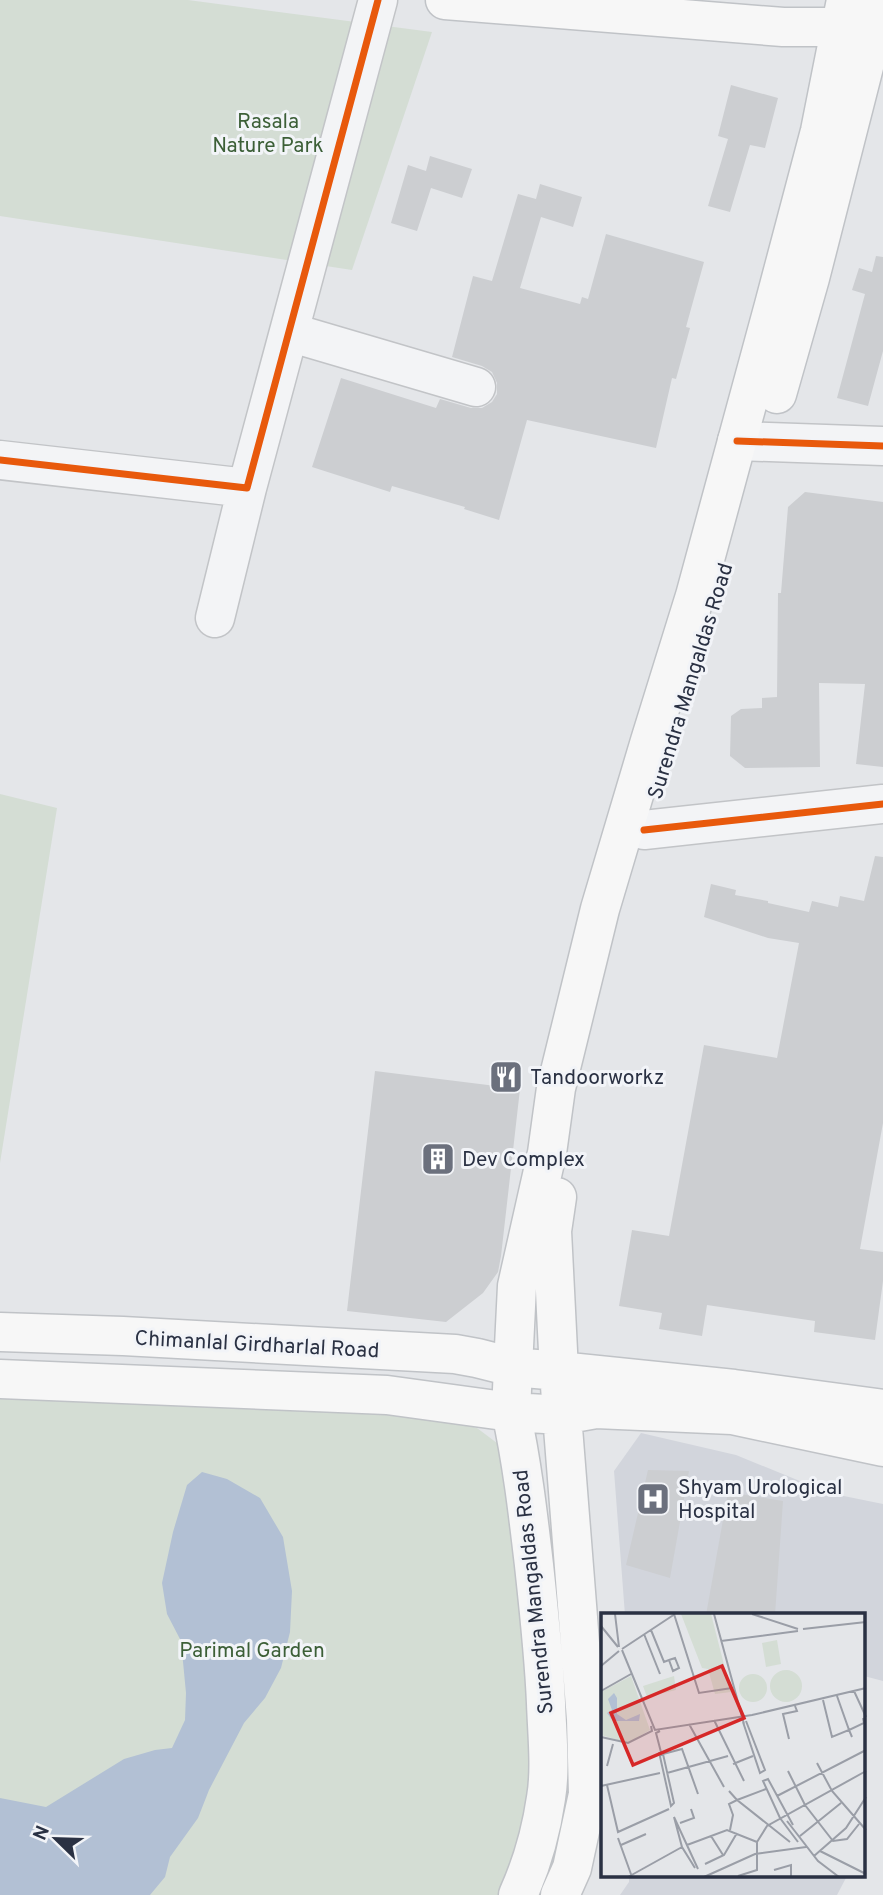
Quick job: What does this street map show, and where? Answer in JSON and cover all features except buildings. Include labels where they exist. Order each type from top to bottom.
[{"type":"main road","points":[[445,0],[783,27],[865,16]]},
{"type":"main road","name":"Surendra Mangaldas Road","points":[[518,1895],[530,1869],[547,1796],[547,1748],[544,1652],[520,1461],[510,1412],[517,1286],[547,1153],[556,1087],[600,909],[695,596],[810,278],[865,16]]},
{"type":"main road","name":"Surendra Mangaldas Road","points":[[560,1895],[572,1868],[588,1794],[586,1719],[562,1415],[552,1231],[570,1110],[604,965],[644,830],[750,442]]},
{"type":"main road","name":"Chimanlal Girdharlal Road","points":[[0,1332],[454,1354],[513,1367],[559,1371]]},
{"type":"main road","points":[[559,1371],[734,1389],[876,1428]]},
{"type":"main road","points":[[0,1379],[387,1395],[510,1412],[562,1415],[596,1409],[732,1415],[876,1428]]},
{"type":"street","points":[[215,618],[247,488],[378,0]]},
{"type":"street","points":[[289,332],[476,387]]},
{"type":"street","points":[[750,442],[883,446]]},
{"type":"street","points":[[0,460],[247,488]]},
{"type":"street","points":[[644,830],[883,804]]},
{"type":"shaded area","points":[[641,1433],[736,1455],[829,1493],[883,1504],[883,1681],[866,1677],[866,1613],[625,1613],[614,1471]]},
{"type":"shaded area","points":[[629,1878],[846,1878],[837,1895],[620,1895]]},
{"type":"green space","name":"Rasala Nature Park","points":[[0,0],[188,0],[432,32],[352,270],[0,216]]},
{"type":"green space","points":[[0,794],[57,808],[0,1163]]},
{"type":"green space","name":"Parimal Garden","points":[[0,1397],[349,1408],[448,1421],[477,1428],[497,1443],[507,1464],[546,1751],[512,1895],[0,1895]]},
{"type":"water","points":[[202,1472],[227,1479],[260,1498],[283,1537],[292,1591],[290,1632],[281,1668],[265,1698],[244,1723],[209,1790],[198,1818],[170,1857],[165,1877],[150,1895],[0,1895],[0,1798],[46,1807],[124,1759],[172,1748],[185,1720],[186,1693],[181,1641],[167,1614],[162,1583],[187,1485]]},
{"type":"cycle path","points":[[0,460],[247,488],[378,0]]},
{"type":"cycle path","points":[[737,441],[883,446]]},
{"type":"cycle path","points":[[644,830],[883,804]]},
{"type":"place","name":"Tandoorworkz","points":[[506,1077]]},
{"type":"place","name":"Dev Complex","points":[[438,1159]]},
{"type":"place","name":"Shyam Urological Hospital","points":[[653,1499]]}]
